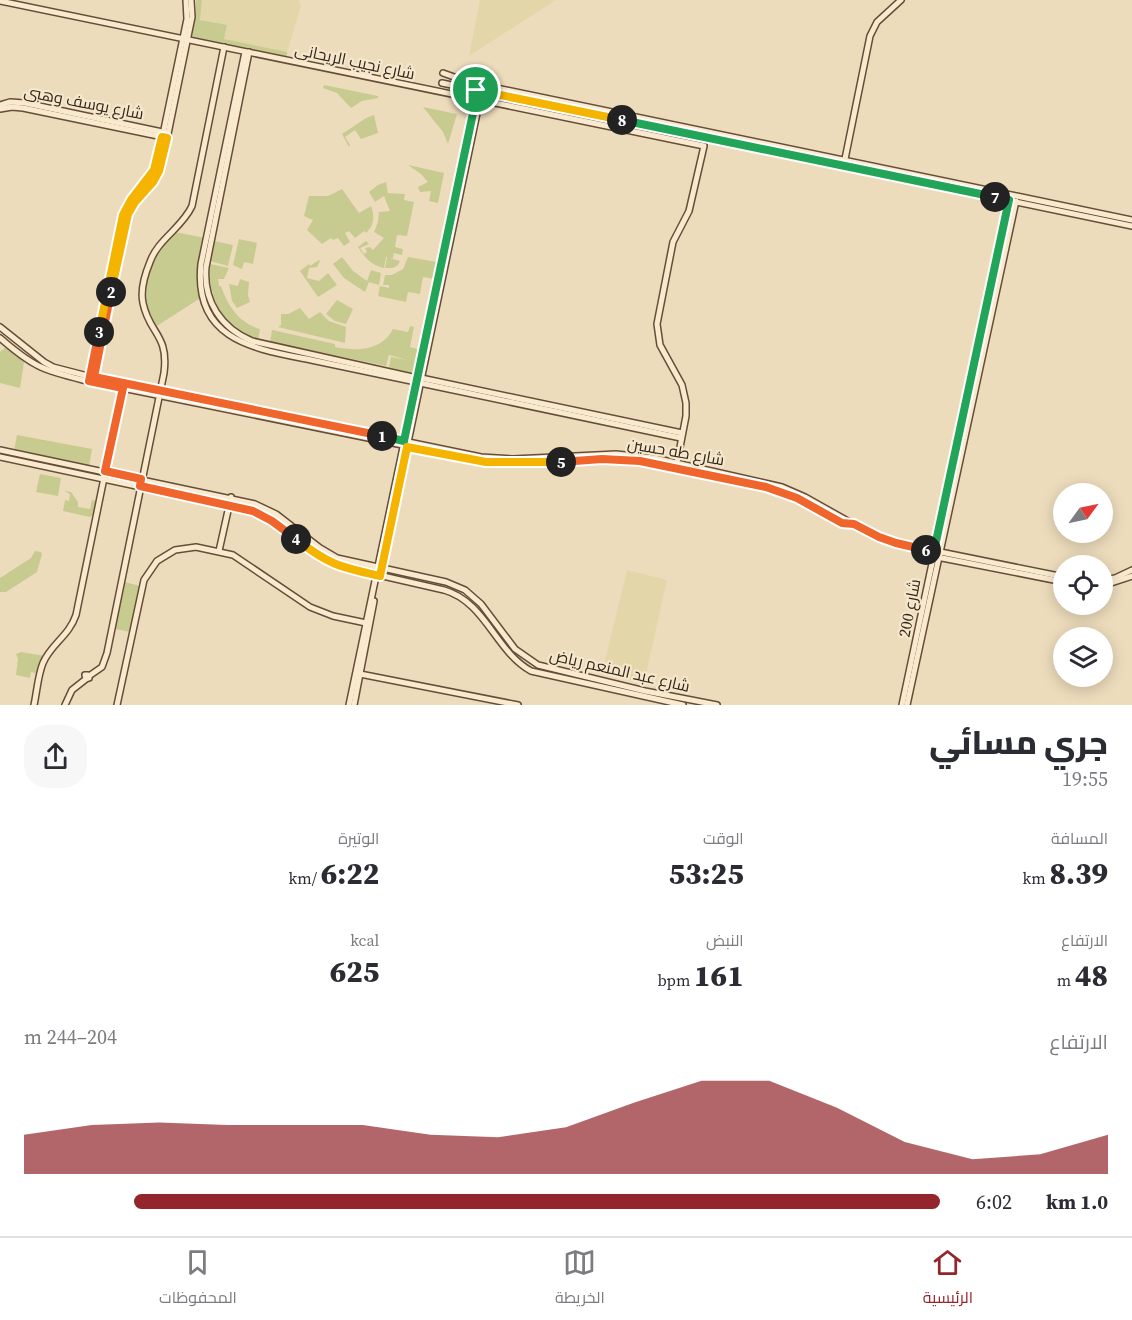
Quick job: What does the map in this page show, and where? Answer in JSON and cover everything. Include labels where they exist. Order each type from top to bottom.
[{"type":"street","name":"شارع يوسف وهبى","points":[[185,38],[186,0]]},
{"type":"street","name":"شارع يوسف وهبى","points":[[91,379],[123,215],[131,200],[154,170],[165,135],[192,14],[191,0]]},
{"type":"street","points":[[845,159],[870,36],[877,22],[901,0]]},
{"type":"street","name":"شارع نجيب الريحانى","points":[[0,1],[704,146],[689,211],[673,242],[657,324],[658,339],[662,350],[679,379],[685,396],[686,416],[682,435]]},
{"type":"street","points":[[65,705],[72,690],[102,667],[106,659],[160,393],[166,352],[145,309],[142,290],[156,249],[192,206],[224,47]]},
{"type":"street","points":[[247,52],[201,264],[201,287],[207,307],[218,326],[240,343],[682,435],[676,466]]},
{"type":"street","points":[[443,73],[476,87]]},
{"type":"street","points":[[442,83],[484,88],[845,159],[1132,220]]},
{"type":"street","points":[[476,87],[478,100]]},
{"type":"street","points":[[352,705],[366,623],[380,568],[478,100],[484,88]]},
{"type":"street","points":[[484,88],[1132,226]]},
{"type":"street","name":"شارع يوسف وهبى","points":[[0,105],[25,102],[165,135]]},
{"type":"street","name":"شارع يوسف وهبى","points":[[0,109],[23,108],[165,135]]},
{"type":"street","name":"شارع 200","points":[[905,705],[1009,200]]},
{"type":"street","name":"شارع 200","points":[[936,554],[1016,201]]},
{"type":"street","name":"شارع طه حسين","points":[[0,327],[32,354],[48,364],[91,379]]},
{"type":"street","points":[[2,340],[9,334]]},
{"type":"street","name":"شارع طه حسين","points":[[2,340],[39,368],[497,463],[612,459],[640,461],[782,487],[888,540],[936,554],[1053,576]]},
{"type":"street","points":[[34,705],[43,663],[67,634],[75,619],[123,386]]},
{"type":"street","name":"شارع عبد المنعم رياض","points":[[0,450],[104,479],[229,505],[263,516],[329,563],[345,569],[444,590],[461,597],[475,608],[512,657],[531,672],[644,694],[717,705]]},
{"type":"street","name":"شارع عبد المنعم رياض","points":[[0,457],[105,471],[231,497],[268,509],[332,555],[350,562],[446,582],[465,590],[481,603],[515,649],[538,665],[683,705]]},
{"type":"street","name":"شارع طه حسين","points":[[676,466],[774,489],[797,498],[842,523],[854,524]]},
{"type":"street","points":[[219,551],[231,497]]},
{"type":"street","points":[[117,705],[142,584],[150,568],[167,553],[196,547],[219,551],[239,558],[310,607],[333,616],[366,623]]},
{"type":"street","points":[[1113,578],[1132,570]]},
{"type":"street","points":[[352,705],[378,575]]},
{"type":"street","points":[[1113,582],[1132,576]]},
{"type":"street","points":[[360,674],[518,705]]},
{"type":"shaded area","points":[[202,0],[298,0],[301,6],[287,52],[224,39],[227,26],[200,20]]},
{"type":"shaded area","points":[[480,0],[556,0],[469,56]]},
{"type":"shaded area","points":[[627,570],[667,580],[644,683],[602,673]]},
{"type":"green space","points":[[196,0],[202,0],[200,20],[227,25],[224,39],[287,52],[287,57],[194,39],[192,36]]},
{"type":"green space","points":[[324,85],[378,96],[378,98],[362,101],[351,108],[337,93],[323,88]]},
{"type":"green space","points":[[423,107],[457,114],[448,144],[443,132]]},
{"type":"green space","points":[[374,115],[378,133],[361,139],[355,130],[345,137],[349,147],[342,134]]},
{"type":"green space","points":[[408,165],[444,173],[438,203],[429,201],[431,191],[420,192],[418,187],[428,182]]},
{"type":"green space","points":[[386,182],[388,193],[405,194],[404,200],[414,202],[407,236],[397,235],[395,247],[403,249],[402,255],[394,253],[393,258],[390,258],[400,261],[393,268],[385,268],[387,257],[384,268],[372,263],[366,258],[358,247],[366,241],[369,244],[360,248],[364,254],[367,252],[365,248],[370,247],[373,250],[384,238],[374,232],[379,212],[390,211],[384,196],[375,202],[369,192]]},
{"type":"green space","points":[[342,189],[359,213],[371,206],[372,224],[366,233],[364,231],[355,238],[349,231],[345,233],[350,242],[344,246],[338,238],[333,240],[331,238],[322,244],[307,230],[313,220],[304,216],[309,196],[328,196]]},
{"type":"green space","points":[[175,232],[205,238],[202,297],[157,326],[150,314],[147,301],[148,276],[159,253]]},
{"type":"green space","points":[[239,239],[257,243],[253,264],[244,262],[242,269],[233,265]]},
{"type":"green space","points":[[214,241],[233,245],[228,266],[210,261]]},
{"type":"green space","points":[[342,257],[353,271],[367,281],[371,270],[381,273],[379,285],[369,282],[365,292],[344,278],[333,264]]},
{"type":"green space","points":[[408,257],[437,262],[434,279],[423,277],[420,294],[408,292],[406,302],[378,296],[380,286],[389,288],[389,285],[383,285],[385,275],[392,275],[403,269]]},
{"type":"green space","points":[[319,260],[317,267],[309,268],[307,278],[319,281],[328,273],[337,285],[318,297],[300,271]]},
{"type":"green space","points":[[210,264],[229,268],[224,279],[218,279],[219,286],[235,313],[246,323],[260,329],[258,340],[236,329],[220,311],[211,289]]},
{"type":"green space","points":[[240,279],[249,282],[250,302],[237,308],[232,301],[229,284],[238,286]]},
{"type":"green space","points":[[337,300],[353,309],[346,324],[335,321],[326,314]]},
{"type":"green space","points":[[300,308],[309,319],[320,312],[329,321],[346,327],[345,343],[278,327],[281,325],[281,314],[288,314]]},
{"type":"green space","points":[[410,326],[414,327],[410,347],[421,350],[417,372],[414,373],[389,369],[391,357],[407,360],[389,355],[386,366],[270,342],[272,330],[335,344],[335,347],[359,349],[382,342],[393,329],[408,332]]},
{"type":"green space","points":[[6,347],[24,362],[20,388],[0,383],[0,352]]},
{"type":"green space","points":[[17,435],[92,449],[89,467],[14,451]]},
{"type":"green space","points":[[40,474],[61,478],[58,496],[36,492]]},
{"type":"green space","points":[[64,491],[71,492],[78,502],[78,507],[90,509],[92,500],[97,501],[94,514],[90,517],[63,511],[65,500],[69,501],[70,494]]},
{"type":"green space","points":[[35,551],[42,554],[37,572],[6,592],[0,592],[0,578],[31,558]]},
{"type":"green space","points":[[125,582],[140,586],[131,632],[115,629]]},
{"type":"green space","points":[[21,652],[45,656],[39,674],[31,672],[30,678],[16,675],[18,659],[16,654]]},
{"type":"route","points":[[476,90],[1009,200],[934,551],[896,543],[854,524],[842,523],[797,498],[774,489],[656,464],[612,459],[497,463],[407,447],[380,576],[345,569],[329,563],[272,521],[253,511],[140,486],[141,479],[105,471],[123,388],[89,381],[123,215],[126,207],[154,170],[162,137],[167,138],[159,171],[153,182],[135,202],[127,218],[94,377],[404,441],[476,99],[476,90]]}]
